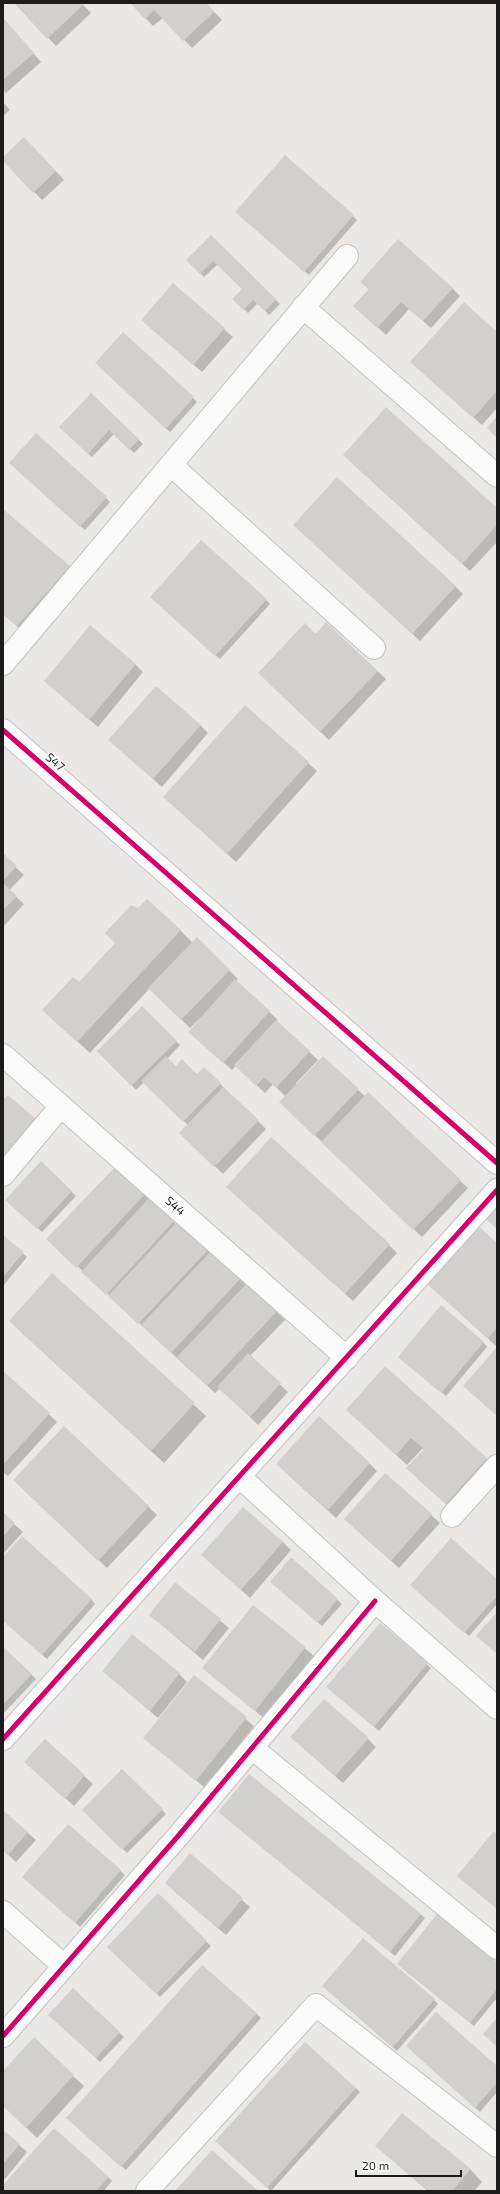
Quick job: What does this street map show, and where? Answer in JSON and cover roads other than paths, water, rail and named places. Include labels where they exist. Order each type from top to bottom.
[{"type":"street","points":[[3,664],[347,256]]},
{"type":"street","points":[[303,307],[497,476]]},
{"type":"street","points":[[171,465],[374,648]]},
{"type":"street","name":"S47","points":[[3,730],[497,1163]]},
{"type":"street","name":"S44","points":[[4,1058],[61,1106],[347,1358]]},
{"type":"street","points":[[3,1175],[61,1106]]},
{"type":"street","points":[[3,1738],[240,1477],[497,1190]]},
{"type":"street","points":[[452,1516],[497,1466]]},
{"type":"street","points":[[240,1477],[375,1601],[497,1708]]},
{"type":"street","points":[[3,2036],[252,1748],[375,1601]]},
{"type":"street","points":[[252,1748],[497,1948]]},
{"type":"street","points":[[3,1912],[64,1966]]},
{"type":"street","points":[[147,2191],[316,2005],[497,2146]]}]
